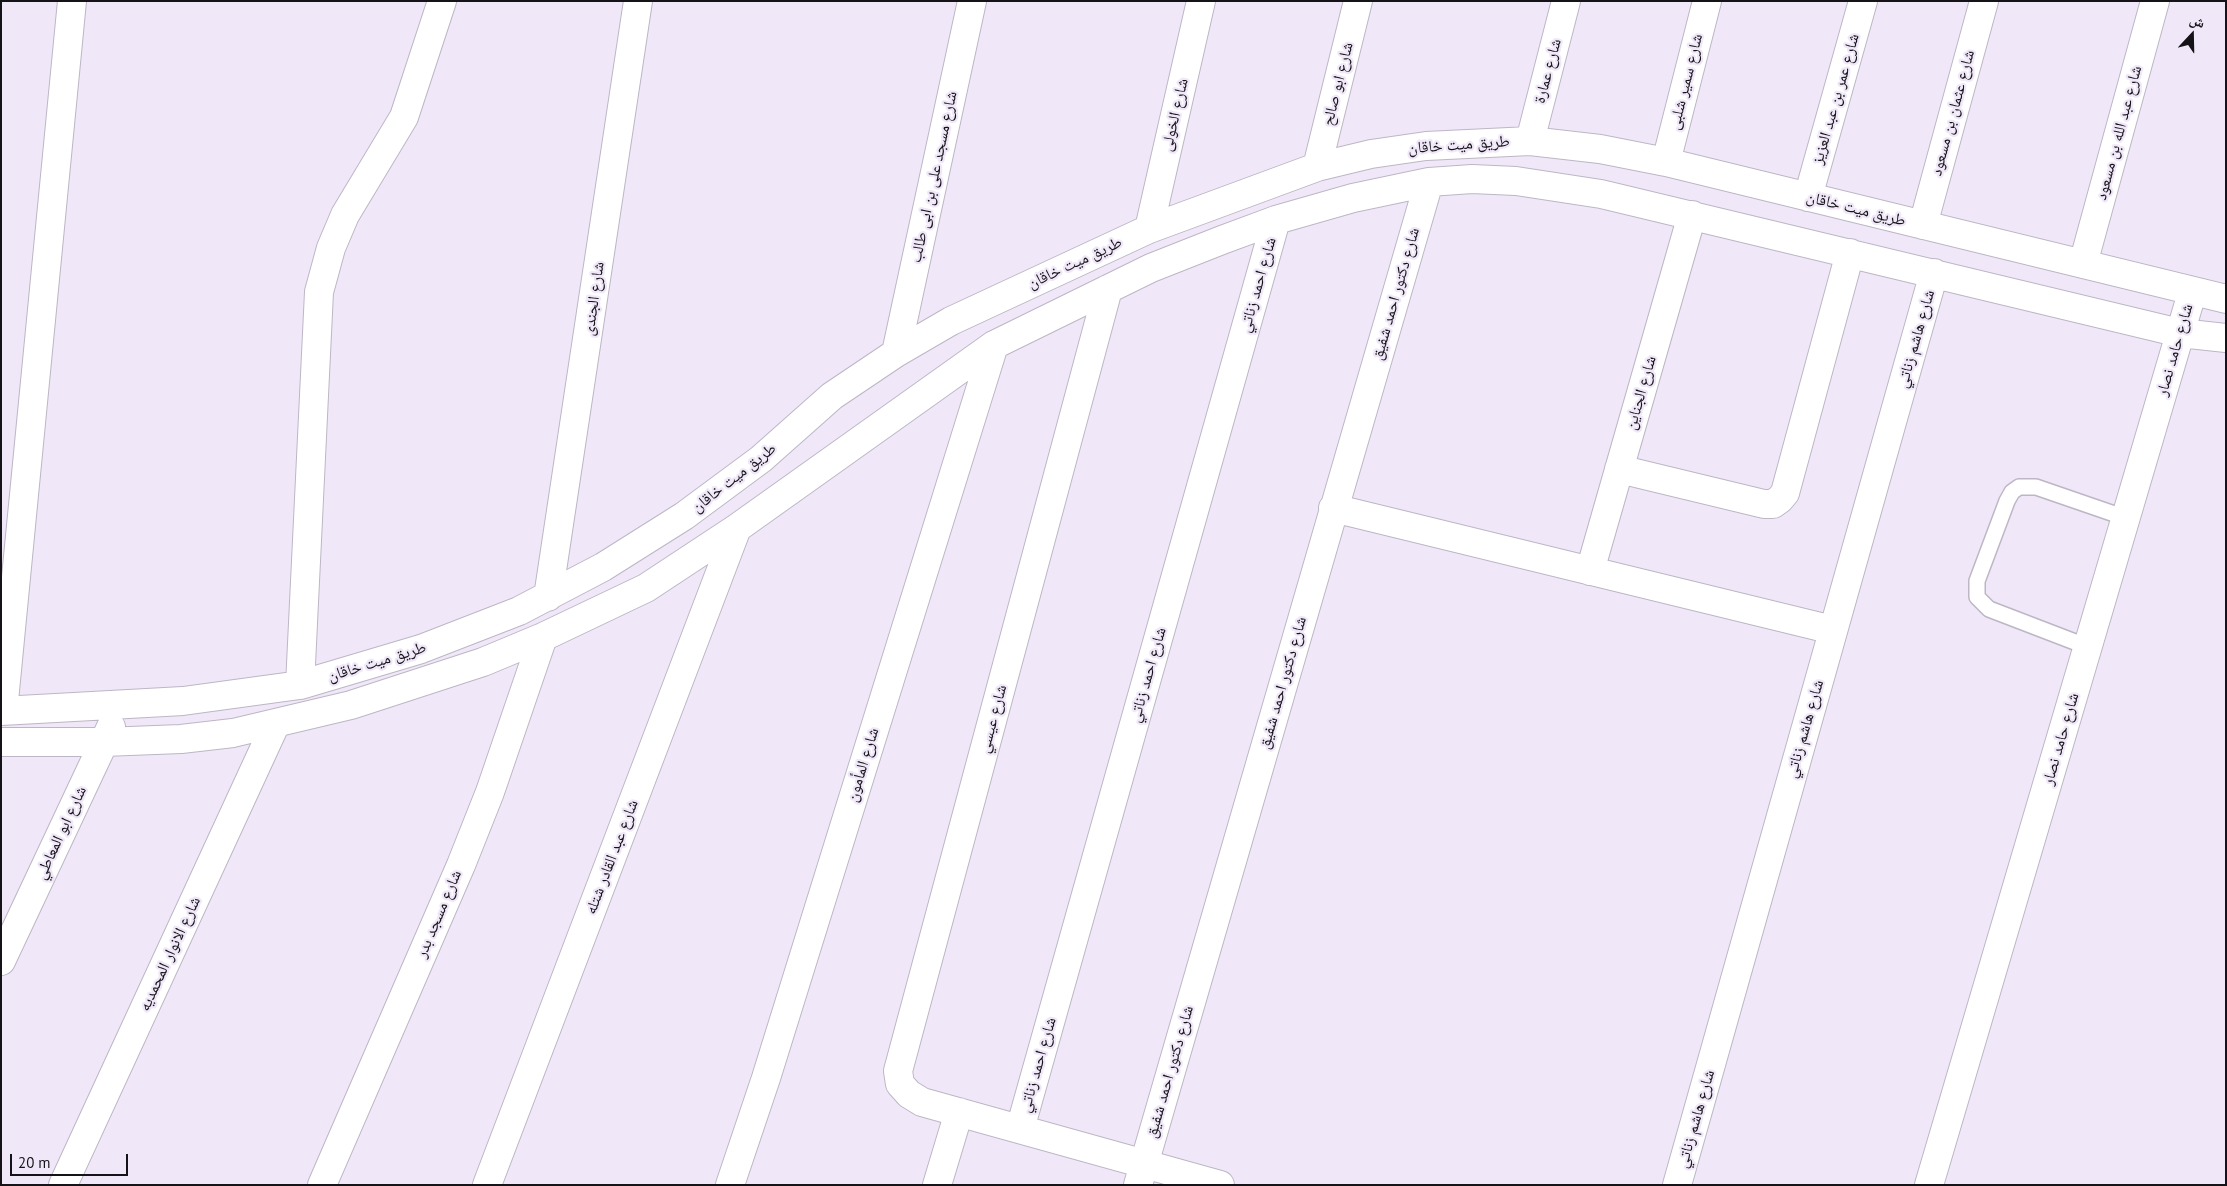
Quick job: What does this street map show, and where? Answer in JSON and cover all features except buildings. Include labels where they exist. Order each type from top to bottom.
[{"type":"street","points":[[2,711],[72,1]]},
{"type":"street","points":[[300,685],[319,292],[330,248],[346,215],[404,117],[442,1]]},
{"type":"street","name":"شارع الجندى","points":[[548,597],[638,1]]},
{"type":"street","name":"شارع مسجد على بن ابى طالب","points":[[896,353],[972,1]]},
{"type":"street","name":"شارع الخولى","points":[[1149,229],[1201,1]]},
{"type":"street","name":"شارع ابو صالح","points":[[1318,167],[1358,1]]},
{"type":"street","name":"شارع عمارة","points":[[1530,141],[1566,1]]},
{"type":"street","name":"شارع سمير شلبى","points":[[1666,162],[1707,1]]},
{"type":"street","name":"شارع عمر بن عبد العزيز","points":[[1808,197],[1863,1]]},
{"type":"street","name":"شارع عثمان بن مسعود","points":[[1923,225],[1984,1]]},
{"type":"street","name":"شارع عبد الله بن مسعود","points":[[2083,264],[2155,1]]},
{"type":"street","name":"طريق ميت خاقان","points":[[2,711],[183,701],[300,685],[421,649],[548,597],[603,567],[684,516],[761,459],[832,396],[896,353],[951,321],[1149,229],[1318,167],[1371,154],[1426,146],[1530,141],[1600,149],[1666,162],[2083,264],[2192,293],[2226,299]]},
{"type":"street","name":"طريق ميت خاقان","points":[[1,742],[104,742],[181,739],[233,733],[351,705],[419,684],[543,637],[646,588],[737,528],[994,345],[1151,268],[1276,220],[1354,198],[1429,182],[1472,179],[1550,185],[1692,215],[2180,333],[2226,338]]},
{"type":"street","name":"شارع دكتور احمد شفيق","points":[[1141,1174],[1429,182]]},
{"type":"street","name":"شارع الجناين","points":[[1590,571],[1692,215]]},
{"type":"street","name":"شارع احمد زناتي","points":[[1020,1129],[1276,220]]},
{"type":"street","points":[[1618,469],[1764,504],[1773,504],[1780,499],[1785,493],[1850,253]]},
{"type":"street","name":"شارع هاشم زناتي","points":[[1677,1185],[1934,273]]},
{"type":"street","name":"شارع عيسي","points":[[1108,289],[898,1071],[900,1084],[908,1094],[922,1102],[1020,1129],[1141,1174],[1220,1185]]},
{"type":"street","name":"شارع حامد نصار","points":[[1929,1185],[2192,293]]},
{"type":"street","name":"شارع المأمون","points":[[730,1185],[769,1068],[994,345]]},
{"type":"street","points":[[1333,508],[1833,630]]},
{"type":"street","name":"شارع عبد القادر شتله","points":[[487,1185],[737,528]]},
{"type":"street","name":"شارع مسجد بدر","points":[[322,1185],[490,792],[543,637]]},
{"type":"street","name":"شارع ابو المعاطي","points":[[1,961],[121,705]]},
{"type":"street","name":"شارع الانوار المحمديه","points":[[63,1185],[276,724]]},
{"type":"street","points":[[937,1185],[958,1112]]},
{"type":"lane","points":[[2088,647],[1989,609],[1977,597],[1977,581],[2007,501],[2012,492],[2018,487],[2036,487],[2126,518]]}]
